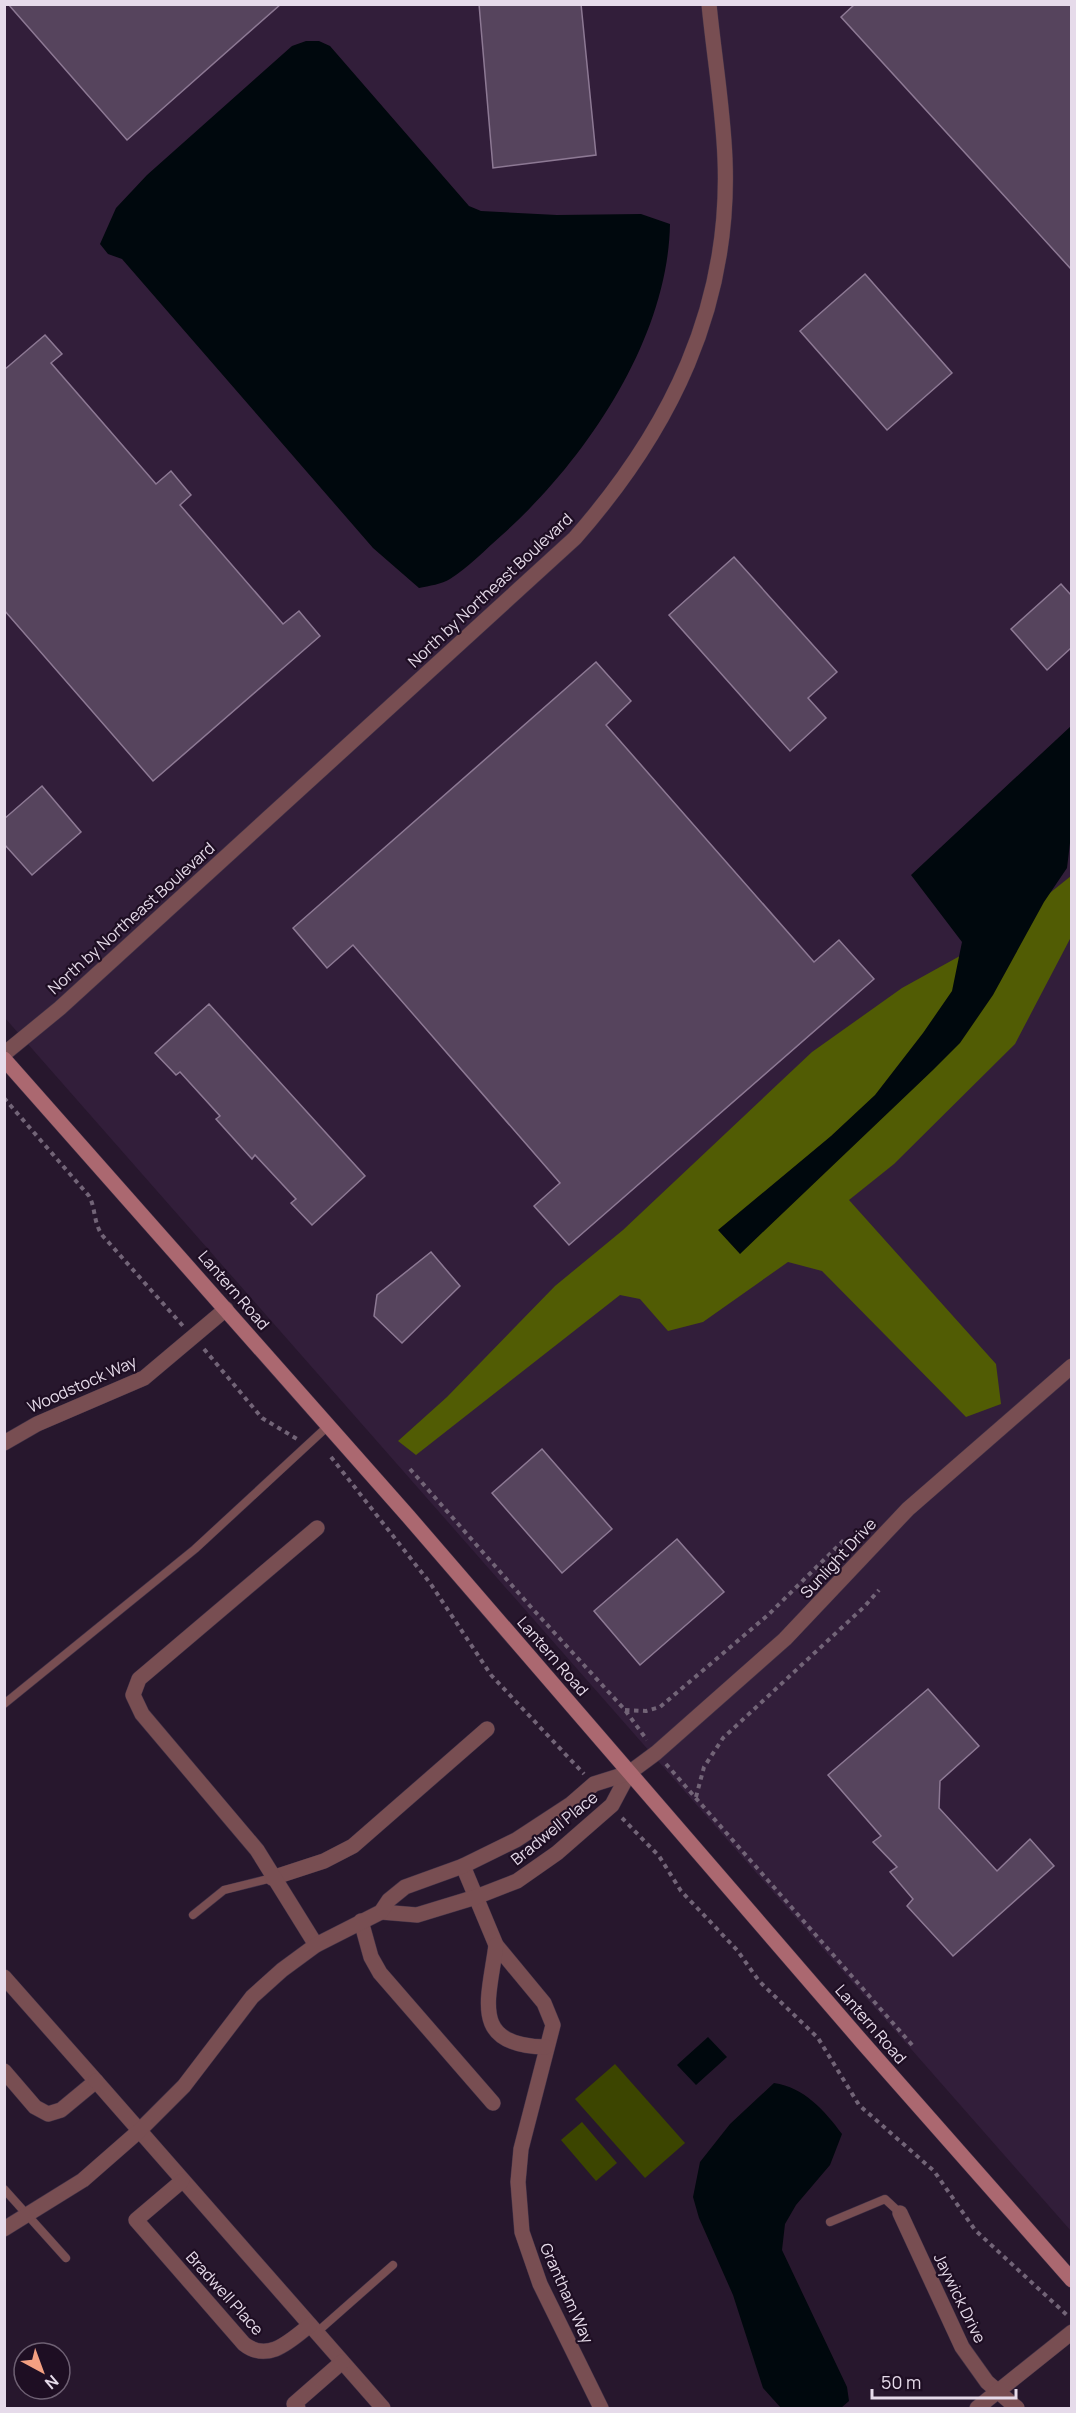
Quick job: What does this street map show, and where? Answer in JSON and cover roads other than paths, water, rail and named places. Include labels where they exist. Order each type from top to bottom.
[{"type":"street","name":"North by Northeast Boulevard","points":[[4,1054],[60,1008],[574,538],[624,480],[657,429],[677,392],[712,292],[720,241],[725,159],[710,4]]},
{"type":"street","name":"Lantern Road","points":[[4,1059],[226,1309],[1071,2280]]},
{"type":"street","name":"Woodstock Way","points":[[4,1443],[37,1424],[144,1378],[226,1309]]},
{"type":"street","name":"Sunlight Drive","points":[[629,1773],[656,1753],[785,1639],[908,1509],[1071,1366]]},
{"type":"street","points":[[316,1945],[272,1878],[257,1850],[142,1714],[133,1695],[140,1679],[317,1528]]},
{"type":"street","points":[[272,1878],[324,1860],[353,1846],[487,1729]]},
{"type":"street","name":"Bradwell Place","points":[[381,1912],[389,1900],[405,1887],[463,1866],[516,1840],[544,1823],[594,1784],[629,1773]]},
{"type":"street","name":"Bradwell Place","points":[[4,2229],[82,2180],[139,2131],[184,2086],[252,1997],[282,1970],[316,1945],[381,1912],[417,1915],[476,1898],[517,1881],[535,1869],[612,1805],[629,1773]]},
{"type":"street","name":"Grantham Way","points":[[463,1866],[496,1945],[544,2003],[549,2013],[552,2025],[521,2149],[518,2182],[522,2232],[540,2284],[601,2409]]},
{"type":"street","points":[[361,1921],[370,1957],[380,1973],[493,2103]]},
{"type":"street","points":[[496,1945],[487,2015],[497,2034],[527,2047],[546,2047]]},
{"type":"street","points":[[4,1977],[383,2409]]},
{"type":"street","points":[[4,2071],[35,2107],[48,2114],[61,2110],[96,2081]]},
{"type":"street","name":"Bradwell Place","points":[[182,2181],[136,2220],[244,2344],[257,2352],[267,2352],[313,2329]]},
{"type":"street","name":"Jaywick Drive","points":[[900,2213],[962,2347],[973,2364],[1017,2409]]},
{"type":"street","points":[[977,2409],[1071,2332]]},
{"type":"street","points":[[294,2407],[342,2362]]},
{"type":"lane","points":[[4,1704],[195,1549],[328,1426]]},
{"type":"lane","points":[[193,1915],[224,1890],[272,1878]]},
{"type":"lane","points":[[4,2189],[66,2258]]},
{"type":"lane","points":[[830,2222],[885,2199],[900,2213]]},
{"type":"lane","points":[[313,2329],[393,2265]]}]
